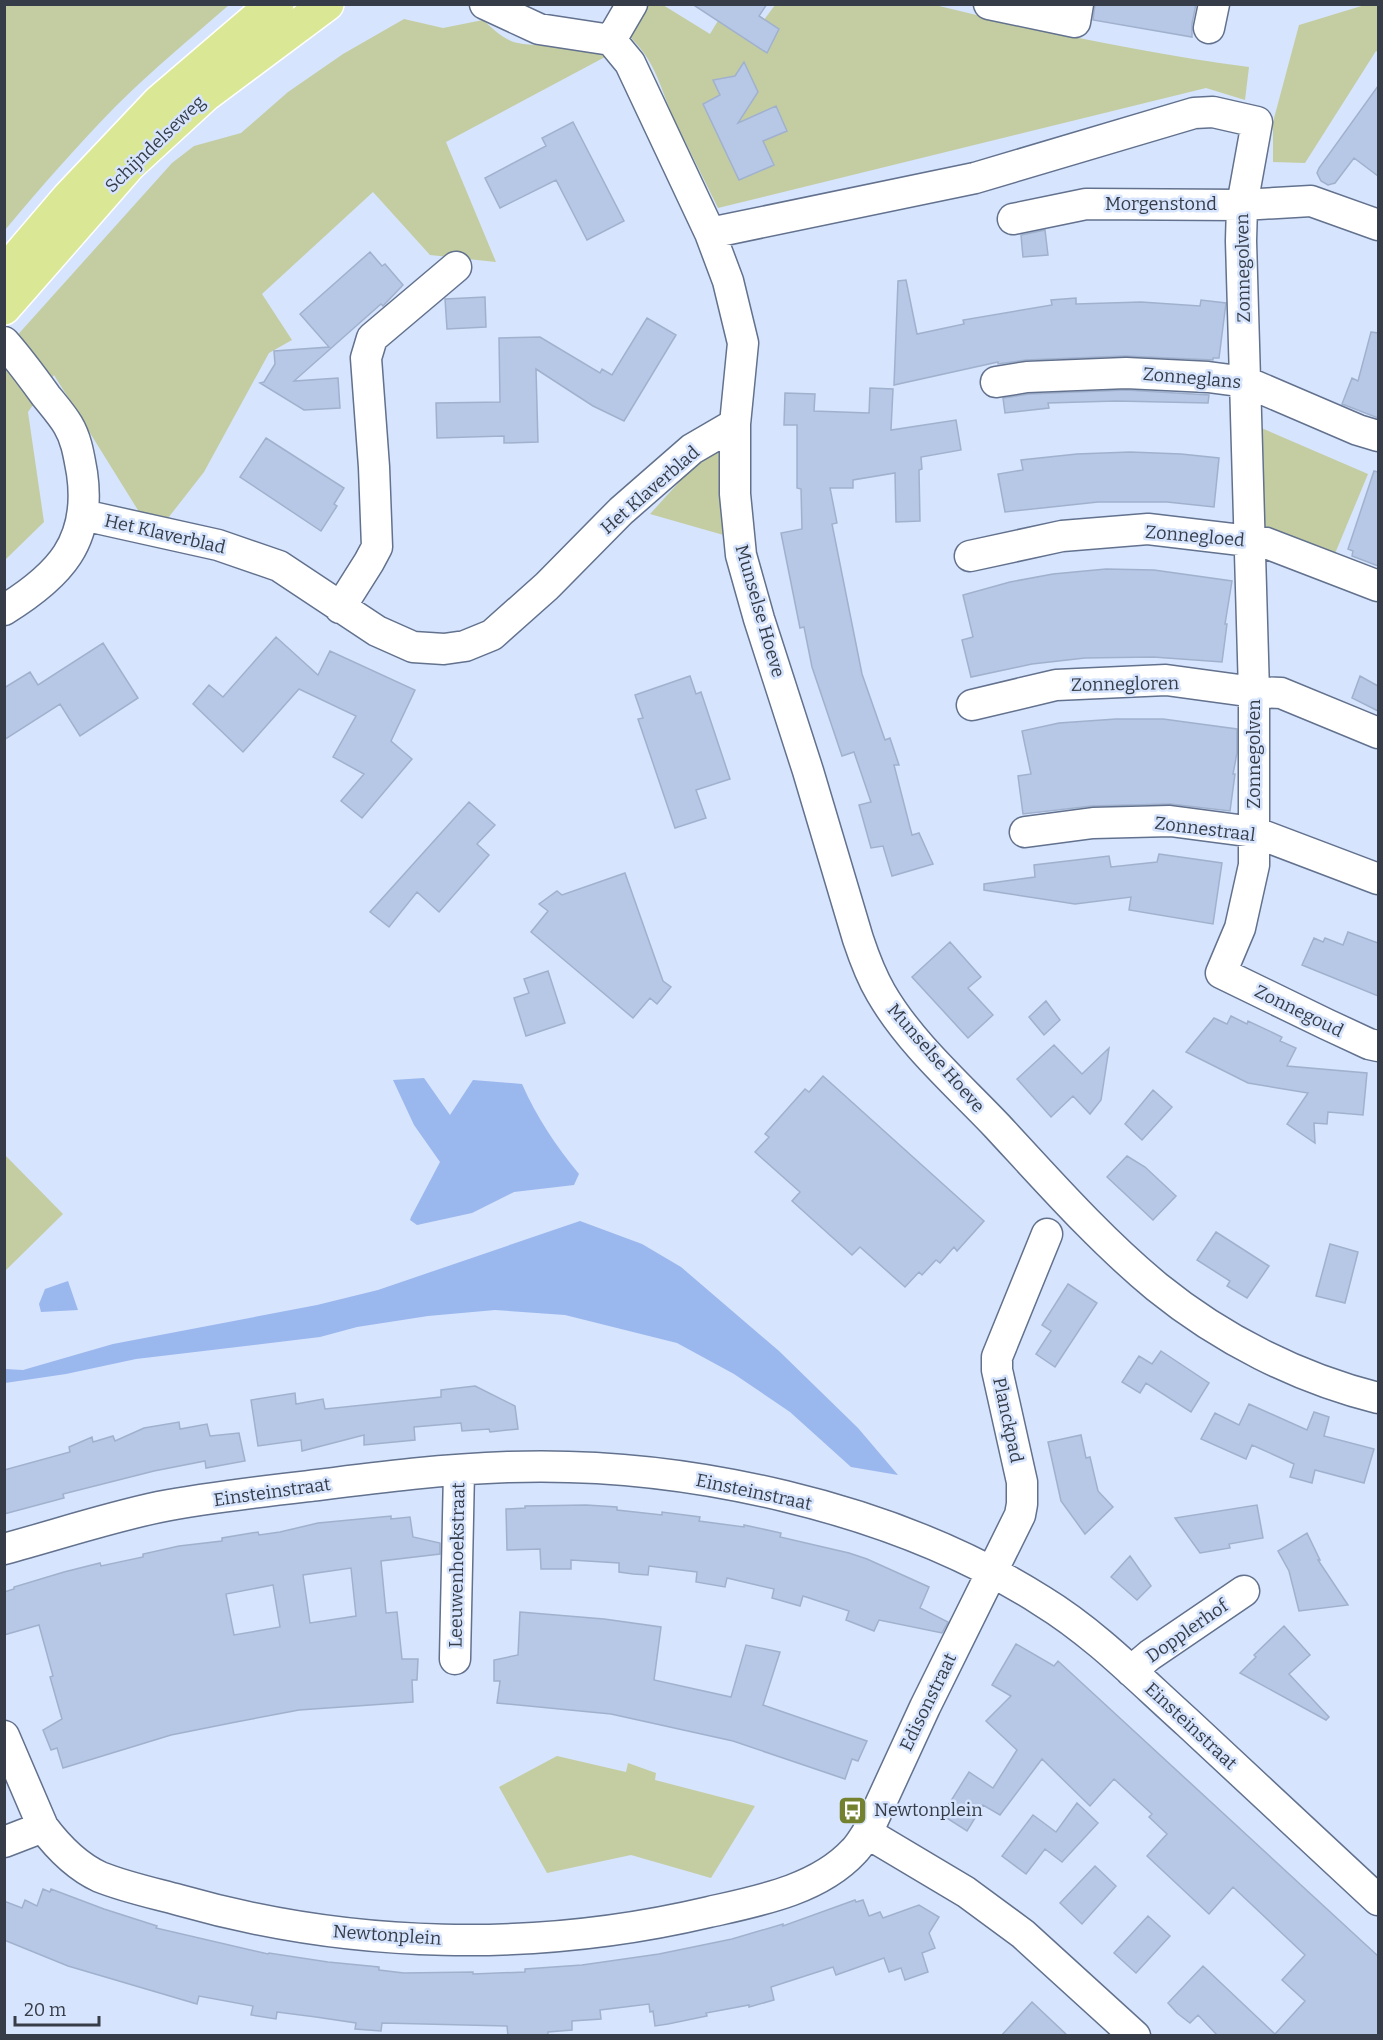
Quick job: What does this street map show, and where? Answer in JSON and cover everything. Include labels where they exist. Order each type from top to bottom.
[{"type":"main road","name":"Schijndelseweg","points":[[4,273],[69,197],[159,102],[256,19],[277,4]]},
{"type":"main road","name":"Schijndelseweg","points":[[4,308],[130,164],[205,94],[327,4]]},
{"type":"street","points":[[485,4],[539,29],[611,40],[630,63],[710,233],[728,281],[742,343],[735,424]]},
{"type":"street","points":[[515,4],[539,29]]},
{"type":"street","points":[[611,40],[632,4]]},
{"type":"street","points":[[989,4],[1075,22],[1078,4]]},
{"type":"street","name":"Zonnegolven","points":[[710,233],[975,178],[1194,113],[1213,112],[1257,122],[1242,205],[1241,241],[1254,692],[1254,865],[1240,928],[1221,973]]},
{"type":"street","name":"Morgenstond","points":[[1012,219],[1086,204],[1242,205],[1311,201],[1378,225]]},
{"type":"street","points":[[340,608],[377,547],[366,357],[372,338],[456,267]]},
{"type":"street","name":"Het Klaverblad","points":[[4,342],[69,426],[78,449],[84,488],[83,515],[73,547],[51,576],[4,610]]},
{"type":"street","name":"Zonneglans","points":[[996,382],[1037,376],[1126,372],[1208,377],[1246,382],[1358,430],[1378,436]]},
{"type":"street","name":"Het Klaverblad","points":[[83,515],[218,545],[258,558],[279,566],[377,631],[413,646],[444,649],[465,646],[492,635],[540,593],[621,511],[692,449],[735,424]]},
{"type":"street","name":"Munselse Hoeve","points":[[735,424],[735,494],[741,555],[858,939],[881,993],[926,1051],[1030,1162],[1121,1255],[1158,1287],[1222,1333],[1268,1358],[1346,1390],[1378,1398]]},
{"type":"street","name":"Zonnegloed","points":[[970,556],[1062,536],[1148,529],[1266,543],[1378,586]]},
{"type":"street","name":"Zonnegloren","points":[[972,705],[1056,685],[1166,680],[1254,692],[1281,693],[1378,733]]},
{"type":"street","name":"Zonnestraal","points":[[1025,832],[1093,823],[1170,821],[1254,832],[1378,879]]},
{"type":"street","name":"Zonnegoud","points":[[1221,973],[1369,1044],[1378,1046]]},
{"type":"street","name":"Planckpad","points":[[991,1572],[1020,1515],[1023,1493],[997,1370],[997,1357],[1047,1234]]},
{"type":"street","name":"Einsteinstraat","points":[[4,1549],[159,1507],[337,1483],[509,1467],[635,1472],[762,1490],[813,1503],[944,1548],[1050,1606],[1083,1630],[1131,1671],[1378,1900]]},
{"type":"street","name":"Leeuwenhoekstraat","points":[[455,1659],[459,1470]]},
{"type":"street","name":"Edisonstraat","points":[[867,1833],[991,1572]]},
{"type":"street","name":"Dopplerhof","points":[[1131,1671],[1150,1655],[1244,1591]]},
{"type":"street","name":"Newtonplein","points":[[4,1736],[42,1827],[57,1846],[78,1864],[100,1877],[202,1906],[279,1924],[330,1932],[378,1937],[511,1940],[609,1931],[685,1918],[798,1888],[831,1871],[854,1852],[867,1833]]},
{"type":"street","points":[[4,1842],[42,1827]]},
{"type":"street","points":[[867,1833],[966,1892],[1023,1934],[1135,2036]]},
{"type":"green space","points":[[5,4],[229,5],[116,106],[5,230]]},
{"type":"green space","points":[[931,4],[1089,40],[1249,67],[1245,100],[1206,88],[718,208],[673,117],[650,63],[626,33],[643,5],[663,5],[710,34],[719,19],[749,40],[775,5]]},
{"type":"green space","points":[[1368,4],[1378,5],[1378,52],[1376,51],[1305,163],[1273,162],[1273,122],[1299,25]]},
{"type":"green space","points":[[404,19],[443,28],[483,20],[499,34],[513,42],[529,45],[574,46],[596,51],[605,57],[446,142],[496,262],[430,255],[373,192],[262,294],[292,340],[269,353],[204,472],[154,536],[54,375],[28,412],[44,522],[5,560],[5,349],[172,163],[194,146],[241,133],[288,92],[343,54]]},
{"type":"green space","points":[[1259,427],[1368,474],[1334,556],[1260,527]]},
{"type":"green space","points":[[722,435],[727,536],[650,514]]},
{"type":"green space","points":[[5,1155],[63,1214],[4,1271]]},
{"type":"green space","points":[[557,1756],[626,1772],[628,1763],[656,1773],[655,1780],[755,1806],[711,1878],[631,1855],[547,1873],[499,1787]]},
{"type":"water","points":[[424,1078],[450,1115],[473,1080],[522,1084],[548,1131],[579,1174],[574,1185],[514,1192],[472,1213],[417,1225],[410,1220],[411,1217],[440,1162],[414,1125],[393,1080]]},
{"type":"water","points":[[580,1221],[642,1244],[681,1267],[779,1351],[858,1428],[898,1475],[851,1467],[790,1412],[734,1374],[677,1343],[565,1315],[495,1310],[428,1316],[357,1327],[320,1337],[136,1359],[66,1374],[5,1383],[5,1369],[23,1370],[113,1344],[317,1305],[378,1290]]},
{"type":"water","points":[[68,1281],[78,1310],[41,1312],[39,1304],[45,1289]]},
{"type":"building","points":[[692,4],[767,4],[759,16],[779,29],[767,53]]},
{"type":"building","points":[[1095,4],[1196,4],[1192,37],[1093,20]]},
{"type":"building","points":[[744,62],[758,92],[738,123],[776,106],[787,131],[763,141],[774,165],[739,180],[703,104],[720,95],[713,80],[735,76]]},
{"type":"building","points":[[1378,86],[1378,176],[1354,158],[1335,183],[1328,185],[1321,181],[1317,173],[1319,168]]},
{"type":"building","points":[[573,122],[624,221],[587,240],[556,180],[500,208],[485,178],[546,146],[542,138]]},
{"type":"building","points":[[1045,230],[1048,255],[1023,257],[1021,235]]},
{"type":"building","points":[[370,252],[382,266],[385,264],[403,285],[383,306],[381,304],[294,381],[338,378],[340,408],[304,410],[260,383],[264,382],[275,364],[274,351],[329,347],[300,314]]},
{"type":"building","points":[[906,280],[917,334],[964,324],[963,320],[1052,305],[1051,300],[1076,298],[1076,304],[1141,302],[1200,306],[1201,300],[1226,303],[1219,358],[1213,358],[1213,360],[1125,356],[1026,360],[998,364],[998,362],[894,385],[898,281]]},
{"type":"building","points":[[485,297],[486,327],[447,329],[445,299]]},
{"type":"building","points":[[647,318],[676,335],[624,421],[593,406],[536,369],[538,442],[504,443],[504,436],[437,438],[436,403],[500,402],[499,338],[540,337],[600,373],[602,369],[612,375]]},
{"type":"building","points":[[1371,332],[1378,333],[1378,418],[1342,404],[1352,378],[1358,381]]},
{"type":"building","points":[[870,388],[893,389],[891,430],[956,420],[961,450],[921,457],[920,521],[896,522],[895,473],[853,480],[853,488],[830,488],[837,523],[832,524],[862,674],[885,740],[890,738],[899,765],[894,765],[912,835],[919,833],[933,864],[892,876],[883,846],[871,848],[859,805],[871,802],[854,752],[842,756],[812,667],[804,627],[800,628],[781,533],[802,529],[801,489],[797,488],[797,425],[784,425],[785,393],[815,394],[814,411],[869,413]]},
{"type":"building","points":[[1126,390],[1209,395],[1208,403],[1116,401],[1048,403],[1049,408],[1005,413],[1003,398],[1029,394]]},
{"type":"building","points":[[266,438],[344,488],[334,504],[337,506],[321,531],[240,477]]},
{"type":"building","points":[[1130,452],[1219,458],[1214,507],[1167,502],[1098,502],[1005,512],[998,474],[1023,470],[1021,460],[1077,454]]},
{"type":"building","points":[[1374,471],[1378,472],[1378,566],[1352,556],[1353,551],[1348,549]]},
{"type":"building","points":[[1106,569],[1154,570],[1232,581],[1222,662],[1153,657],[1085,658],[1032,664],[971,677],[962,640],[973,637],[963,595],[1010,582],[1053,574]]},
{"type":"building","points":[[276,637],[318,675],[330,651],[415,690],[391,741],[412,759],[362,818],[341,801],[364,774],[333,757],[356,716],[299,689],[243,752],[193,704],[209,685],[223,697]]},
{"type":"building","points":[[103,643],[138,698],[80,736],[60,704],[4,740],[4,688],[30,672],[38,685]]},
{"type":"building","points":[[690,676],[696,694],[701,692],[730,779],[696,790],[706,818],[675,828],[638,719],[643,718],[635,695]]},
{"type":"building","points":[[1360,676],[1378,686],[1378,711],[1352,698]]},
{"type":"building","points":[[1116,719],[1163,719],[1237,729],[1237,753],[1230,811],[1170,804],[1092,806],[1023,814],[1018,776],[1031,774],[1022,731],[1059,723]]},
{"type":"building","points":[[469,802],[495,825],[477,844],[489,855],[439,912],[417,892],[389,927],[370,912]]},
{"type":"building","points":[[1159,854],[1222,863],[1213,924],[1129,910],[1131,897],[1075,904],[984,890],[984,884],[1035,877],[1034,865],[1109,856],[1111,867],[1157,862]]},
{"type":"building","points":[[625,873],[663,981],[671,987],[657,1004],[650,998],[633,1018],[531,932],[548,911],[539,904],[557,891],[562,895]]},
{"type":"building","points":[[1348,932],[1378,943],[1378,996],[1302,965],[1314,938],[1323,942],[1325,938],[1343,945]]},
{"type":"building","points":[[950,942],[981,977],[968,988],[993,1015],[968,1038],[912,977]]},
{"type":"building","points":[[548,971],[565,1023],[526,1036],[514,998],[529,993],[524,979]]},
{"type":"building","points":[[1046,1001],[1060,1020],[1044,1035],[1029,1017]]},
{"type":"building","points":[[1231,1016],[1247,1024],[1248,1021],[1282,1037],[1280,1041],[1296,1048],[1287,1066],[1367,1073],[1363,1115],[1328,1112],[1327,1124],[1314,1123],[1315,1143],[1287,1124],[1308,1093],[1248,1083],[1186,1052],[1214,1018],[1227,1024]]},
{"type":"building","points":[[1054,1045],[1082,1074],[1109,1048],[1101,1100],[1090,1114],[1073,1096],[1051,1117],[1017,1079]]},
{"type":"building","points":[[823,1076],[984,1221],[957,1251],[954,1247],[940,1263],[936,1260],[922,1275],[919,1272],[905,1287],[860,1247],[852,1255],[792,1201],[800,1192],[755,1152],[769,1137],[765,1134],[805,1089],[809,1092]]},
{"type":"building","points":[[1153,1090],[1172,1107],[1142,1140],[1125,1124]]},
{"type":"building","points":[[1127,1156],[1145,1167],[1176,1196],[1153,1220],[1107,1177]]},
{"type":"building","points":[[1216,1232],[1269,1266],[1247,1298],[1227,1286],[1230,1281],[1197,1260]]},
{"type":"building","points":[[1330,1244],[1358,1252],[1345,1303],[1316,1296]]},
{"type":"building","points":[[1068,1284],[1097,1303],[1055,1367],[1036,1354],[1051,1331],[1042,1325]]},
{"type":"building","points":[[1161,1351],[1209,1383],[1191,1412],[1146,1383],[1140,1393],[1122,1382],[1139,1356],[1152,1364]]},
{"type":"building","points":[[475,1386],[515,1406],[518,1429],[490,1432],[489,1429],[462,1431],[461,1423],[414,1427],[415,1440],[364,1445],[364,1435],[302,1451],[301,1440],[258,1446],[251,1400],[295,1393],[296,1404],[323,1399],[325,1409],[441,1397],[441,1390]]},
{"type":"building","points":[[1249,1404],[1307,1430],[1314,1412],[1329,1417],[1324,1436],[1374,1449],[1364,1483],[1315,1470],[1312,1483],[1290,1477],[1294,1464],[1252,1445],[1246,1459],[1201,1439],[1215,1413],[1239,1425]]},
{"type":"building","points":[[179,1422],[180,1429],[207,1424],[210,1436],[239,1433],[245,1461],[206,1468],[205,1461],[154,1471],[63,1494],[64,1498],[4,1514],[4,1470],[70,1452],[69,1447],[92,1437],[93,1442],[113,1436],[115,1441],[144,1428]]},
{"type":"building","points":[[1081,1435],[1086,1458],[1090,1457],[1098,1491],[1113,1507],[1085,1534],[1061,1501],[1048,1442]]},
{"type":"building","points":[[1257,1505],[1263,1538],[1229,1544],[1230,1548],[1200,1553],[1175,1518]]},
{"type":"building","points":[[525,1506],[617,1507],[617,1510],[662,1515],[662,1512],[700,1517],[699,1521],[744,1527],[744,1525],[781,1533],[780,1537],[849,1553],[929,1587],[920,1608],[948,1622],[942,1633],[879,1620],[874,1631],[846,1620],[849,1611],[803,1596],[800,1606],[772,1598],[774,1589],[727,1578],[725,1587],[696,1582],[697,1572],[649,1566],[648,1575],[633,1574],[619,1572],[619,1563],[571,1560],[571,1569],[541,1569],[540,1549],[507,1550],[506,1509],[525,1508]]},
{"type":"building","points":[[391,1516],[391,1519],[410,1517],[413,1537],[440,1543],[440,1554],[381,1561],[386,1613],[397,1612],[402,1659],[418,1659],[417,1680],[412,1680],[413,1702],[299,1710],[171,1735],[63,1768],[57,1748],[51,1750],[43,1730],[62,1719],[39,1625],[4,1635],[4,1592],[14,1587],[100,1563],[101,1566],[179,1546],[222,1541],[222,1538],[258,1532],[259,1535],[280,1532],[318,1523]],"holes":[[[351,1568],[356,1616],[310,1623],[303,1575]],[[273,1585],[280,1627],[234,1635],[226,1594]]]},
{"type":"building","points":[[1307,1533],[1320,1560],[1318,1560],[1348,1605],[1299,1611],[1289,1571],[1278,1551]]},
{"type":"building","points":[[1130,1556],[1151,1586],[1137,1600],[1111,1577]]},
{"type":"building","points":[[520,1612],[604,1619],[661,1627],[654,1680],[731,1697],[746,1645],[780,1652],[763,1705],[867,1741],[858,1761],[852,1759],[845,1779],[733,1741],[611,1714],[497,1703],[500,1681],[494,1681],[494,1660],[518,1655]]},
{"type":"building","points":[[1284,1626],[1310,1655],[1289,1674],[1329,1717],[1326,1720],[1240,1673],[1256,1657],[1254,1655]]},
{"type":"building","points":[[1016,1644],[1054,1666],[1058,1661],[1378,1956],[1378,2036],[1218,2036],[1198,2015],[1190,2023],[1177,2013],[1168,2003],[1203,1966],[1275,2034],[1305,2001],[1282,1980],[1305,1955],[1233,1887],[1209,1914],[1147,1856],[1167,1834],[1149,1817],[1152,1814],[1114,1779],[1090,1806],[1042,1759],[1000,1815],[983,1805],[967,1831],[942,1815],[969,1772],[993,1788],[1017,1750],[986,1721],[1011,1696],[992,1685]]},
{"type":"building","points":[[1077,1803],[1098,1823],[1062,1862],[1045,1849],[1026,1874],[1002,1856],[1033,1815],[1056,1832]]},
{"type":"building","points":[[1095,1866],[1116,1886],[1082,1924],[1060,1903]]},
{"type":"building","points":[[43,1889],[50,1892],[51,1889],[157,1926],[156,1928],[268,1954],[379,1967],[379,1970],[404,1973],[525,1972],[525,1969],[582,1965],[659,1954],[732,1939],[783,1924],[783,1926],[855,1900],[856,1902],[863,1900],[869,1916],[880,1912],[883,1918],[919,1905],[939,1917],[929,1933],[935,1948],[922,1953],[928,1972],[905,1980],[901,1968],[889,1972],[884,1958],[836,1975],[833,1967],[771,1987],[774,2000],[749,2007],[749,2005],[706,2013],[707,2016],[655,2026],[653,2011],[650,2012],[649,2004],[600,2010],[601,2019],[572,2021],[572,2030],[548,2032],[548,2036],[508,2036],[507,2026],[382,2023],[381,2031],[355,2029],[356,2023],[277,2012],[276,2019],[251,2015],[253,2006],[199,1996],[197,2004],[68,1966],[4,1940],[4,1901],[22,1908],[25,1900],[37,1906]]},
{"type":"building","points":[[1148,1916],[1170,1936],[1136,1973],[1114,1953]]},
{"type":"building","points":[[1032,2002],[1068,2036],[1001,2036]]},
{"type":"place","name":"Newtonplein","points":[[853,1810]]}]
